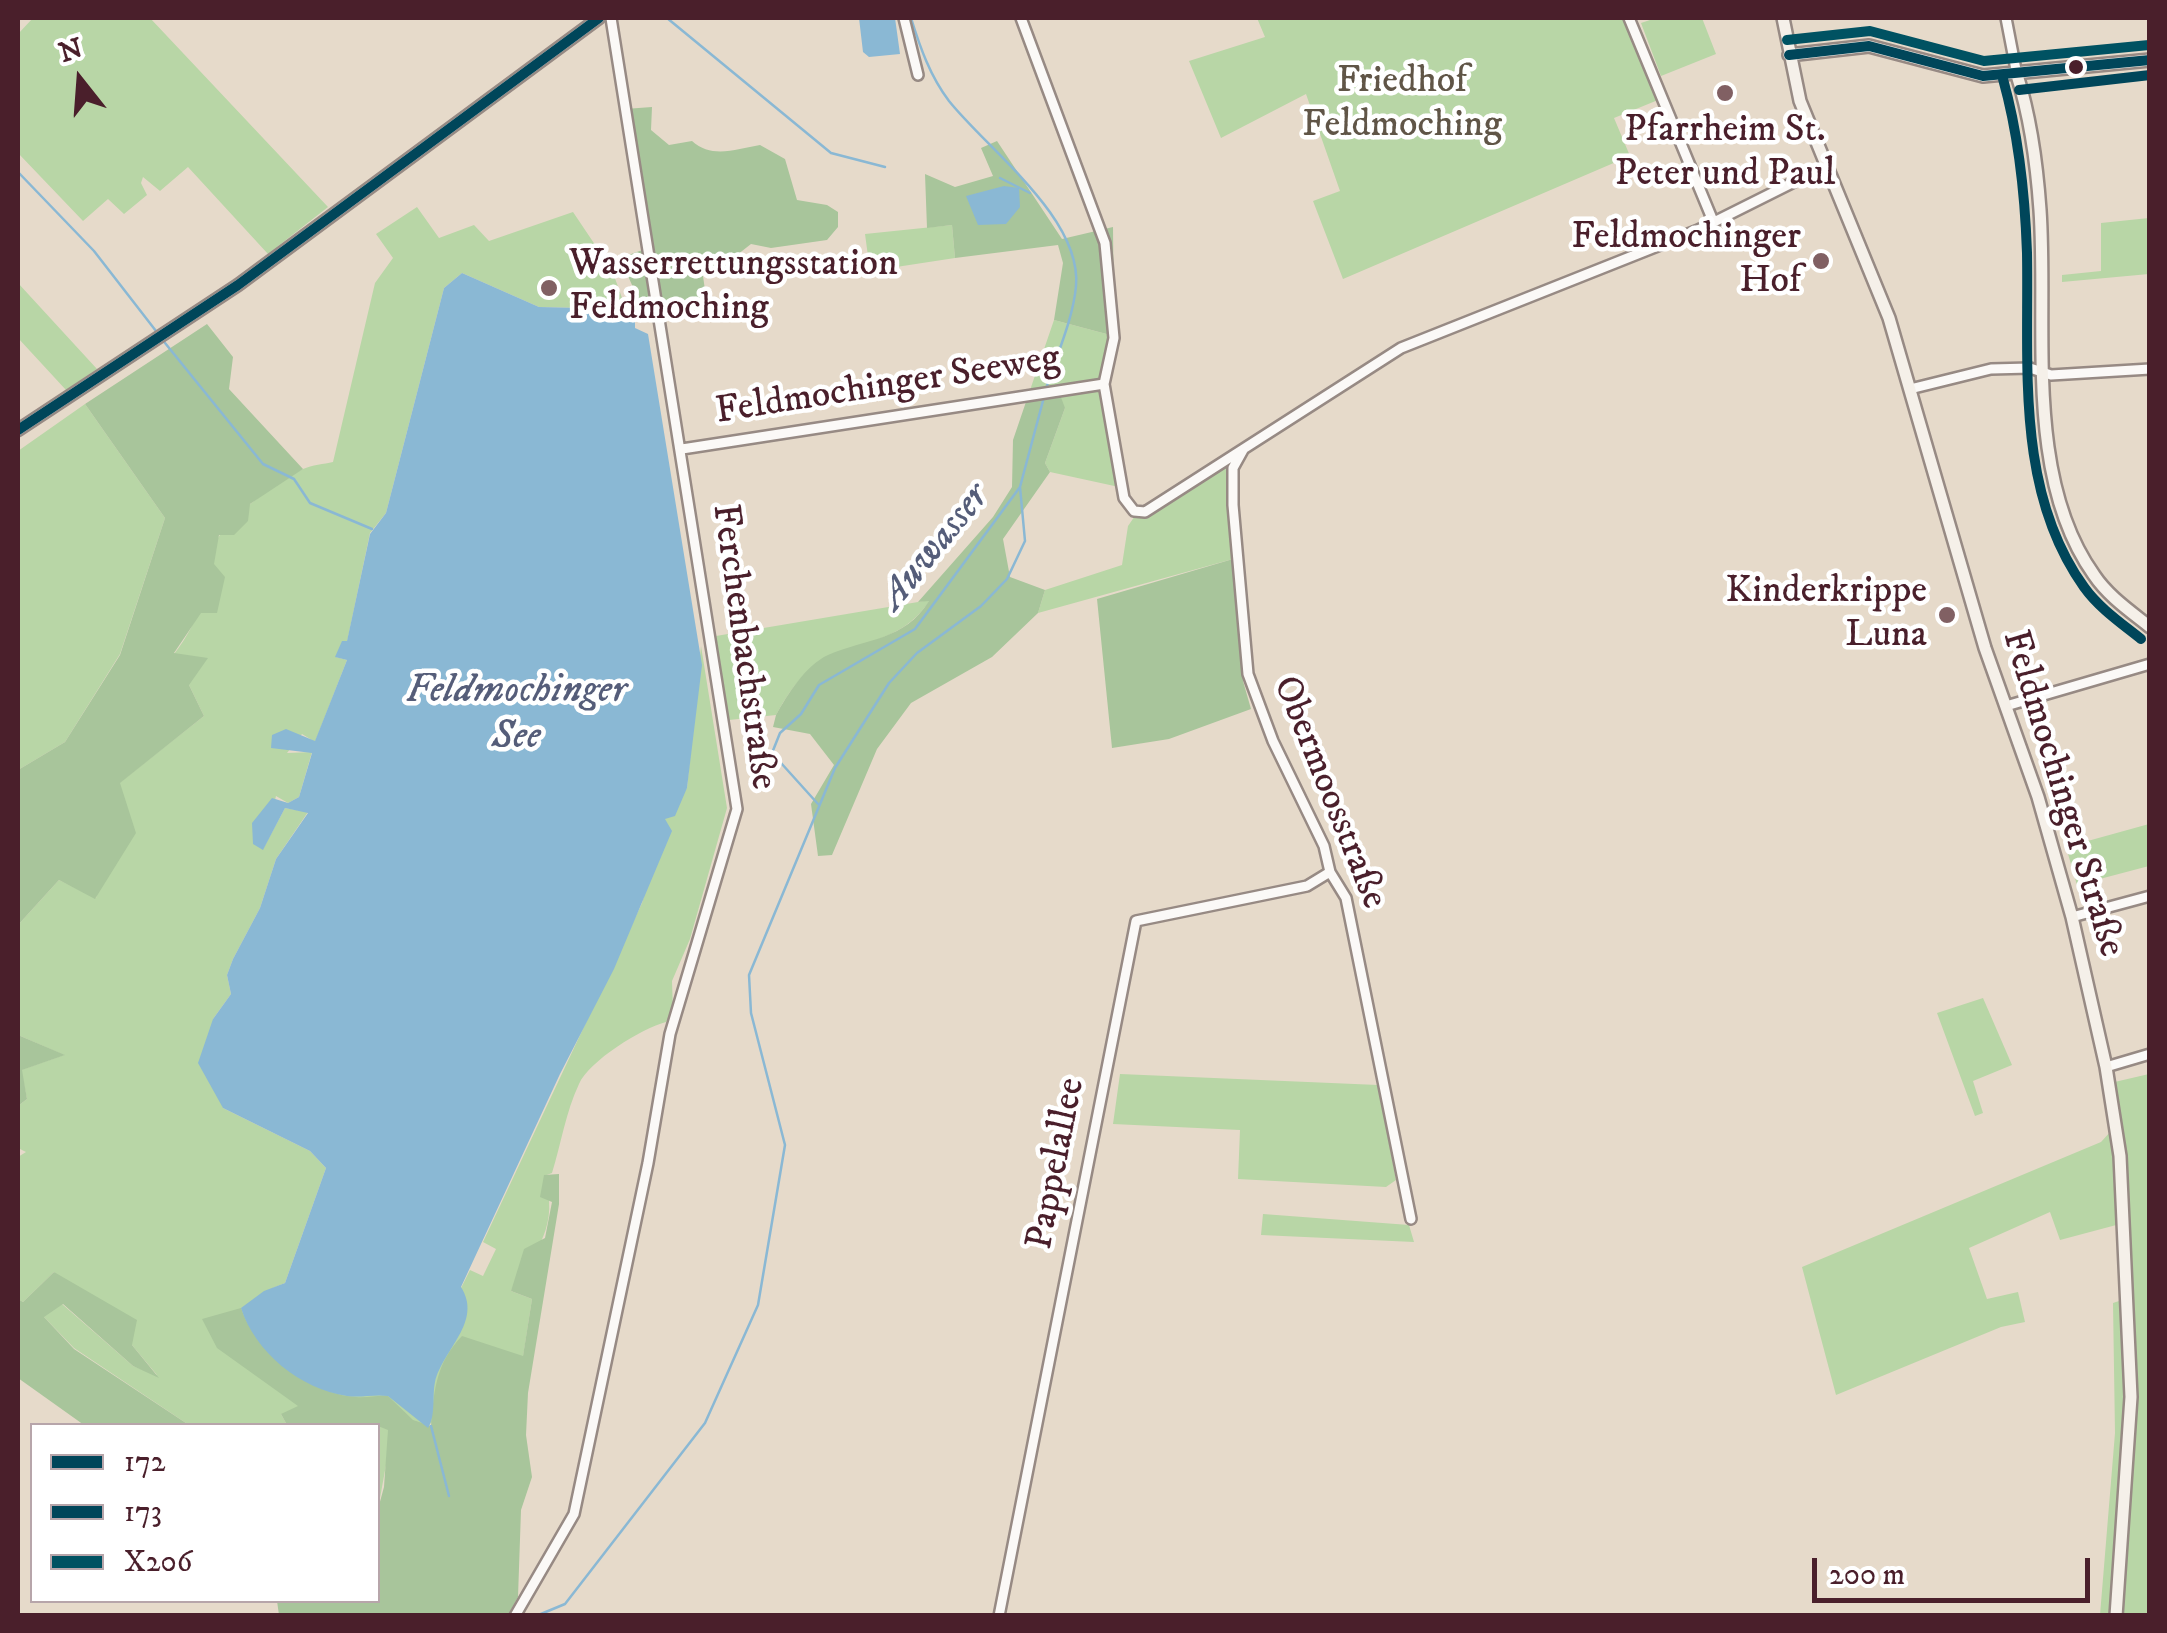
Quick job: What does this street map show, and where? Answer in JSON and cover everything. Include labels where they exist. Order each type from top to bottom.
[{"type":"main road","name":"Feldmochinger Straße","points":[[1782,18],[1800,101],[1889,318],[2006,706],[2038,797],[2072,917],[2106,1067],[2120,1156],[2132,1406],[2116,1616]]},
{"type":"main road","points":[[1790,55],[1869,46],[1964,73],[2017,75],[2150,60]]},
{"type":"main road","points":[[2017,75],[2040,208],[2042,370],[2051,460],[2074,538],[2103,587],[2150,627]]},
{"type":"street","points":[[18,430],[170,333],[373,181],[500,95],[599,18]]},
{"type":"street","name":"Ferchenbachstraße","points":[[515,1616],[564,1536],[577,1502],[648,1163],[670,1034],[736,822],[733,774],[611,18]]},
{"type":"street","points":[[904,18],[918,75]]},
{"type":"street","points":[[1021,18],[1105,244],[1114,338],[1104,384],[1124,498],[1134,511],[1145,512],[1400,348],[1713,221],[1826,166]]},
{"type":"street","points":[[1630,18],[1713,221]]},
{"type":"street","points":[[2006,18],[2017,75]]},
{"type":"street","points":[[1910,389],[1991,369],[2042,370],[2051,375],[2150,369]]},
{"type":"street","name":"Feldmochinger Seeweg","points":[[682,450],[1104,384]]},
{"type":"street","name":"Obermoosstraße","points":[[1244,448],[1233,468],[1233,506],[1252,693],[1324,846],[1330,872],[1346,898],[1411,1219]]},
{"type":"street","points":[[2006,706],[2150,664]]},
{"type":"street","name":"Pappelallee","points":[[1000,1616],[1136,921],[1307,886],[1330,872]]},
{"type":"street","points":[[2072,917],[2150,896]]},
{"type":"street","points":[[2106,1067],[2150,1054]]},
{"type":"green space","points":[[33,18],[150,18],[328,207],[268,254],[188,167],[160,191],[143,177],[141,183],[147,195],[124,214],[108,199],[83,221],[18,153],[18,34]]},
{"type":"green space","name":"Friedhof Feldmoching","points":[[1257,18],[1626,18],[1658,100],[1614,118],[1630,156],[1343,279],[1313,201],[1340,191],[1306,94],[1221,138],[1189,61],[1265,37]]},
{"type":"green space","points":[[1656,18],[1702,18],[1716,54],[1661,76],[1641,23]]},
{"type":"green space","points":[[652,107],[651,130],[669,145],[692,141],[708,150],[724,151],[760,145],[785,159],[797,200],[827,205],[838,212],[838,227],[827,240],[771,248],[751,244],[728,262],[702,269],[706,297],[662,304],[644,312],[620,258],[648,248],[625,109]]},
{"type":"green space","points":[[997,141],[1062,239],[1113,227],[1114,336],[1054,320],[1063,263],[1058,245],[955,258],[952,225],[927,228],[925,174],[955,187],[993,176],[981,148]]},
{"type":"green space","points":[[417,207],[439,238],[474,225],[489,241],[573,212],[612,270],[626,309],[539,307],[462,273],[444,288],[386,513],[370,533],[347,642],[336,657],[347,660],[315,742],[302,734],[287,753],[312,752],[299,797],[288,803],[276,796],[263,849],[285,808],[308,812],[276,859],[260,908],[227,975],[231,994],[213,1019],[223,1108],[310,1151],[326,1168],[285,1283],[273,1288],[461,1288],[470,1270],[483,1276],[496,1249],[483,1242],[642,903],[664,819],[687,788],[701,646],[727,808],[690,939],[672,981],[673,1011],[666,1022],[617,1047],[585,1075],[571,1105],[552,1173],[544,1176],[547,1223],[537,1250],[511,1291],[532,1299],[523,1357],[388,1454],[380,1498],[380,1423],[281,1414],[286,1423],[186,1423],[74,1348],[43,1316],[62,1304],[133,1366],[157,1375],[132,1345],[54,1272],[23,1302],[18,1299],[18,1157],[26,1152],[18,1148],[18,1106],[27,1099],[21,1070],[64,1055],[18,1035],[18,925],[59,880],[96,898],[119,783],[204,716],[174,654],[197,615],[215,546],[228,525],[281,482],[303,469],[333,462],[375,283],[393,258],[376,234]]},
{"type":"green space","points":[[2149,218],[2149,274],[2062,282],[2062,275],[2101,271],[2101,223]]},
{"type":"green space","points":[[952,225],[955,258],[870,271],[865,234]]},
{"type":"green space","points":[[18,283],[97,369],[66,390],[18,338]]},
{"type":"green space","points":[[1054,320],[1114,336],[1103,384],[1119,487],[1050,472],[1045,463],[1065,408],[1028,396]]},
{"type":"green space","points":[[207,324],[233,357],[229,389],[303,469],[250,504],[248,521],[234,535],[219,535],[214,564],[225,577],[217,613],[201,613],[174,653],[208,658],[189,685],[204,716],[120,783],[136,833],[95,899],[59,880],[18,925],[18,770],[65,742],[120,655],[165,518],[85,404]]},
{"type":"green space","points":[[1059,392],[1065,408],[1045,463],[1050,472],[1003,539],[1010,577],[1045,590],[1038,613],[992,657],[911,703],[877,749],[832,855],[818,856],[811,804],[834,765],[810,734],[773,727],[776,715],[798,681],[820,660],[884,637],[919,614],[929,601],[918,602],[993,517],[1012,487],[1013,440],[1028,396]]},
{"type":"green space","points":[[85,404],[165,518],[120,654],[65,742],[18,770],[18,451]]},
{"type":"green space","points":[[1223,465],[1229,470],[1233,559],[1038,613],[1045,590],[1122,565],[1128,526],[1137,513]]},
{"type":"green space","points":[[1233,559],[1243,681],[1251,709],[1169,739],[1112,748],[1097,599]]},
{"type":"green space","points":[[930,600],[903,627],[824,660],[809,671],[776,715],[729,720],[716,636]]},
{"type":"green space","points":[[2149,824],[2149,866],[2077,885],[2066,847]]},
{"type":"green space","points":[[1983,998],[2012,1065],[1973,1081],[1983,1113],[1975,1116],[1937,1013]]},
{"type":"green space","points":[[18,1035],[65,1055],[22,1070],[27,1099],[18,1106]]},
{"type":"green space","points":[[1120,1074],[1378,1085],[1396,1180],[1386,1187],[1238,1179],[1240,1130],[1113,1124]]},
{"type":"green space","points":[[2149,1074],[2149,1615],[2100,1615],[2115,1433],[2113,1303],[2122,1300],[2120,1224],[2060,1240],[2050,1212],[1969,1248],[1987,1299],[2018,1292],[2025,1322],[2001,1327],[1836,1395],[1802,1267],[2101,1142],[2111,1131],[2106,1084]]},
{"type":"green space","points":[[559,1174],[559,1204],[528,1393],[526,1435],[532,1477],[521,1510],[518,1597],[508,1615],[279,1615],[277,1603],[380,1603],[380,1502],[388,1430],[380,1423],[286,1423],[281,1414],[298,1406],[217,1348],[202,1319],[241,1308],[258,1340],[303,1379],[338,1394],[388,1396],[413,1420],[431,1426],[442,1367],[462,1336],[523,1356],[532,1299],[511,1291],[524,1249],[545,1238],[552,1202],[540,1197],[544,1175]]},
{"type":"green space","points":[[1263,1214],[1409,1225],[1414,1242],[1261,1235]]},
{"type":"green space","points":[[54,1272],[137,1320],[132,1345],[159,1378],[133,1366],[63,1304],[44,1317],[74,1349],[186,1423],[81,1423],[18,1378],[18,1299],[23,1302]]},
{"type":"water","points":[[859,18],[895,18],[900,54],[869,57],[863,52]]},
{"type":"water","points":[[1004,186],[1019,188],[1020,207],[1006,224],[978,225],[966,196]]},
{"type":"water","name":"Feldmochinger See","points":[[462,273],[539,307],[626,309],[635,316],[635,328],[648,334],[702,665],[687,788],[675,816],[665,819],[672,831],[614,969],[560,1074],[461,1287],[467,1300],[465,1324],[439,1370],[428,1428],[388,1396],[347,1396],[296,1377],[257,1339],[241,1308],[264,1291],[285,1283],[326,1168],[310,1151],[223,1108],[198,1063],[213,1019],[231,994],[227,975],[260,908],[276,859],[308,813],[285,808],[263,850],[253,844],[252,823],[272,798],[288,803],[299,797],[312,753],[271,748],[272,735],[286,729],[315,741],[347,660],[335,657],[342,641],[347,641],[370,534],[386,513],[444,288]]},
{"type":"waterway","points":[[667,18],[831,153],[885,167]]},
{"type":"waterway","points":[[911,18],[926,61],[942,91],[1049,211],[1074,261],[1076,286],[1071,312],[1046,389]]},
{"type":"waterway","points":[[18,172],[94,251],[156,331]]},
{"type":"waterway","points":[[1000,178],[1030,193]]},
{"type":"waterway","points":[[161,338],[263,464],[294,479],[310,503],[372,529]]},
{"type":"waterway","points":[[536,1616],[565,1604],[705,1423],[758,1305],[785,1145],[751,1013],[749,975],[835,768],[889,683],[917,653],[981,606],[1007,579],[1025,541],[1020,487],[1044,397]]},
{"type":"waterway","name":"Auwasser","points":[[818,804],[772,753],[780,733],[801,714],[819,685],[915,629],[1020,487]]},
{"type":"waterway","points":[[431,1426],[449,1496]]},
{"type":"transit line","name":"172","points":[[18,430],[238,285],[599,18]]},
{"type":"transit line","name":"X206","points":[[1787,40],[1870,31],[1984,61],[2149,45]]},
{"type":"transit line","name":"172","points":[[1789,55],[1869,46],[1983,76],[2150,60]]},
{"type":"transit line","name":"173","points":[[2019,90],[2150,75]]},
{"type":"transit line","name":"173","points":[[2003,79],[2023,187],[2030,426],[2046,510],[2062,550],[2084,587],[2141,639]]},
{"type":"place","name":"Pfarrheim St. Peter und Paul","points":[[1725,93]]},
{"type":"place","name":"Feldmochinger Hof","points":[[1821,261]]},
{"type":"place","name":"Wasserrettungsstation Feldmoching","points":[[549,288]]},
{"type":"place","name":"Kinderkrippe Luna","points":[[1947,615]]}]
